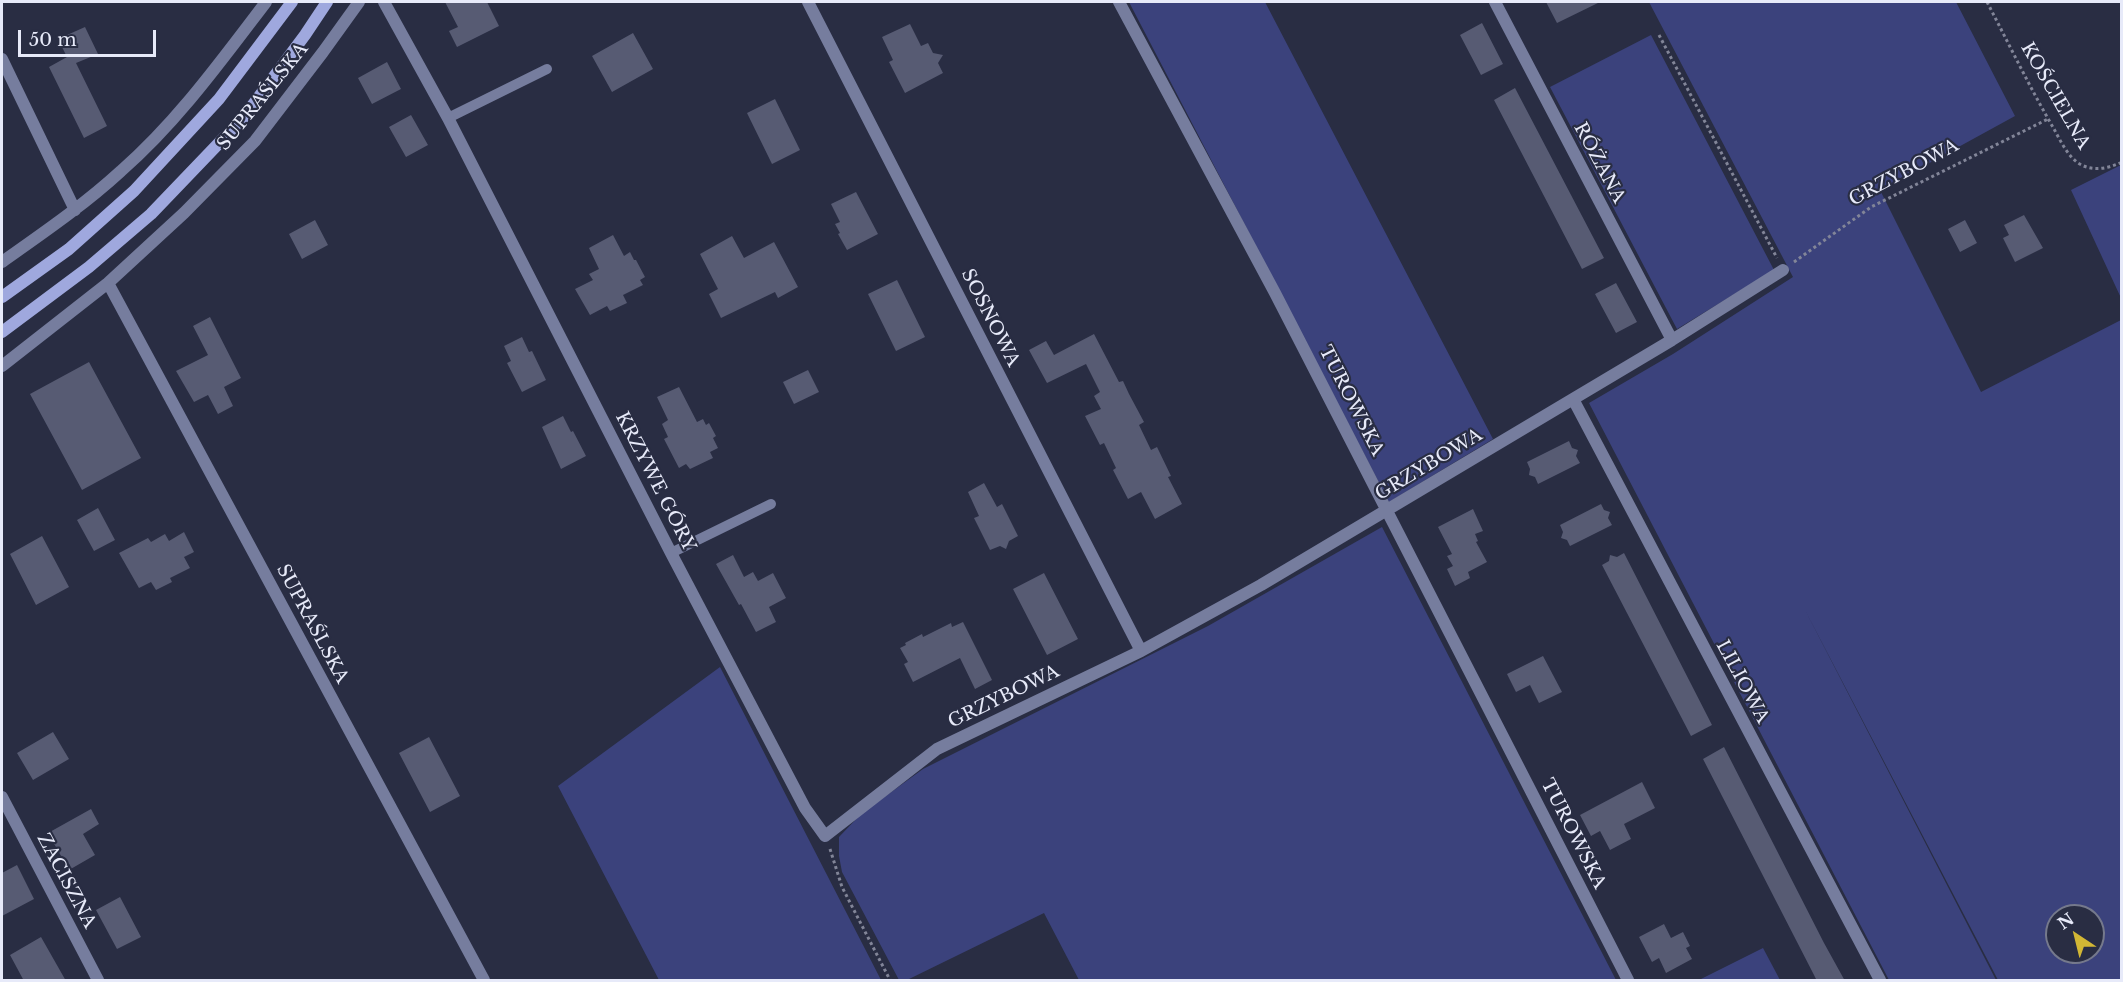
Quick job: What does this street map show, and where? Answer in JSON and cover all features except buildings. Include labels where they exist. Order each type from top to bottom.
[{"type":"main road","points":[[2,297],[69,249],[134,191],[219,99],[292,2]]},
{"type":"main road","points":[[2,332],[89,267],[152,214],[243,118],[327,2]]},
{"type":"street","points":[[2,262],[75,210],[123,170],[178,114],[266,2]]},
{"type":"street","name":"SUPRAŚLSKA","points":[[2,366],[108,283],[184,213],[255,141],[359,2]]},
{"type":"street","name":"KRZYWE GÓRY","points":[[384,2],[448,118],[671,553],[805,808],[825,836]]},
{"type":"street","name":"SOSNOWA","points":[[808,2],[1140,651]]},
{"type":"street","name":"TUROWSKA","points":[[1119,2],[1275,293],[1628,981]]},
{"type":"street","name":"RÓŻANA","points":[[1495,2],[1672,340]]},
{"type":"street","points":[[2,59],[75,210]]},
{"type":"street","name":"GRZYBOWA","points":[[825,836],[937,749],[1140,651],[1261,585],[1672,340],[1783,270]]},
{"type":"street","name":"SUPRAŚLSKA","points":[[108,283],[484,981]]},
{"type":"street","name":"LILIOWA","points":[[1573,399],[1880,981]]},
{"type":"street","name":"ZACISZNA","points":[[2,797],[98,981]]},
{"type":"lane","points":[[448,118],[547,69]]},
{"type":"lane","points":[[671,553],[771,504]]},
{"type":"path","name":"KOŚCIELNA","points":[[1987,2],[2067,151],[2078,163],[2094,170],[2111,167],[2121,162]]},
{"type":"path","points":[[1659,35],[1783,270]]},
{"type":"path","name":"GRZYBOWA","points":[[1783,270],[1871,207],[2048,119]]},
{"type":"path","points":[[825,836],[842,887],[890,981]]},
{"type":"shaded area","points":[[1129,2],[1265,2],[1493,439],[1389,502]]},
{"type":"shaded area","points":[[1649,2],[1956,2],[2015,116],[1880,190],[1981,392],[2121,320],[2121,980],[1998,980],[1804,608],[1996,980],[1889,980],[1589,403],[1673,354],[1793,277]]},
{"type":"shaded area","points":[[1651,35],[1774,270],[1677,329],[1550,87]]},
{"type":"shaded area","points":[[2121,165],[2121,298],[2071,190]]},
{"type":"shaded area","points":[[1382,527],[1616,980],[1079,980],[1044,913],[907,980],[899,980],[842,872],[839,837],[861,814],[923,769],[1208,626]]},
{"type":"shaded area","points":[[720,667],[881,980],[659,980],[558,786]]},
{"type":"shaded area","points":[[1763,948],[1780,980],[1699,980]]}]
